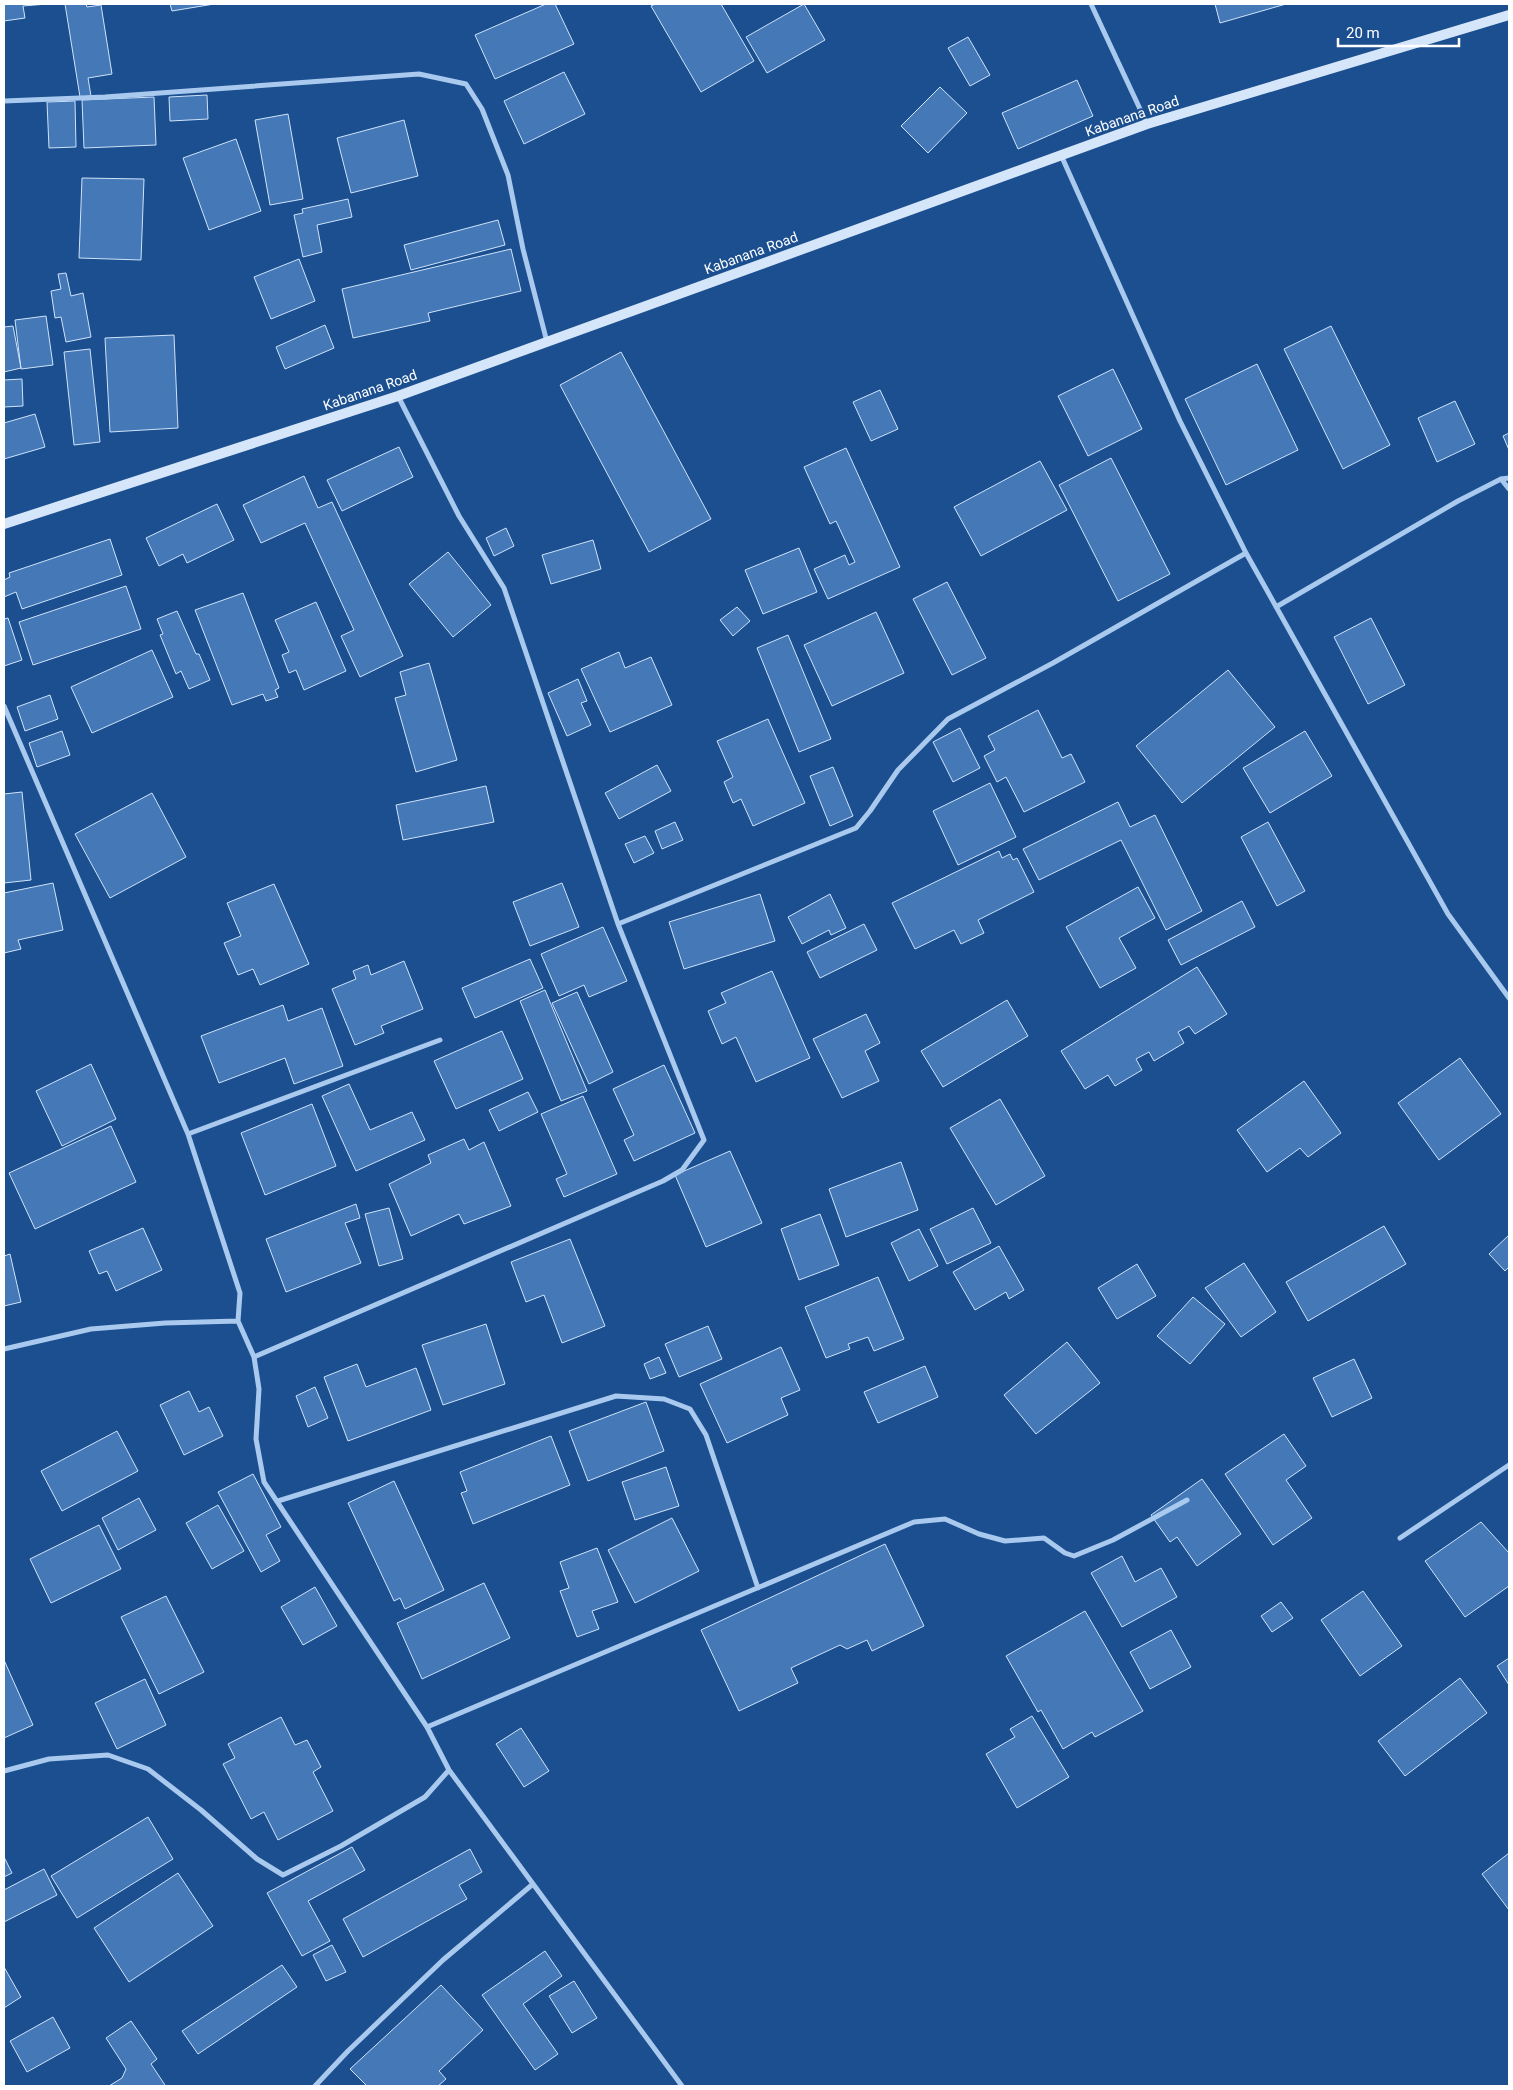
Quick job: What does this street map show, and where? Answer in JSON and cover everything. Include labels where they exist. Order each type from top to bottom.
[{"type":"street","points":[[1091,4],[1147,124]]},
{"type":"street","name":"Kabanana Road","points":[[4,524],[398,396],[1147,124],[1509,15]]},
{"type":"street","points":[[4,101],[105,97],[419,74],[466,84],[482,109],[508,175],[523,249],[547,342]]},
{"type":"street","points":[[1061,155],[1180,421],[1246,553],[1448,914],[1509,998]]},
{"type":"street","points":[[254,1356],[663,1181],[682,1170],[704,1140],[618,924],[504,588],[459,516],[398,396]]},
{"type":"street","points":[[1276,607],[1458,500],[1501,479],[1509,478]]},
{"type":"street","points":[[1501,479],[1509,489]]},
{"type":"street","points":[[618,924],[856,828],[898,770],[948,719],[1053,663],[1246,553]]},
{"type":"street","points":[[4,706],[188,1134],[240,1293],[238,1321],[254,1356],[260,1389],[256,1439],[264,1482],[426,1727],[449,1770],[682,2086]]},
{"type":"street","points":[[188,1134],[440,1040]]},
{"type":"street","points":[[4,1349],[91,1329],[165,1323],[238,1321]]},
{"type":"street","points":[[278,1501],[616,1396],[664,1399],[690,1409],[706,1435],[758,1588]]},
{"type":"street","points":[[1400,1538],[1509,1465]]},
{"type":"street","points":[[426,1727],[914,1522],[945,1519],[979,1534],[1005,1541],[1044,1538],[1065,1553],[1074,1556],[1113,1540],[1187,1500]]},
{"type":"street","points":[[4,1771],[49,1759],[108,1755],[148,1769],[201,1810],[257,1859],[283,1875],[341,1846],[425,1797],[449,1770]]},
{"type":"street","points":[[315,2086],[348,2051],[443,1960],[533,1884]]},
{"type":"building","points":[[4,4],[47,4],[23,6],[25,18],[4,21]]},
{"type":"building","points":[[65,4],[86,4],[87,7],[101,5],[112,74],[88,78],[91,96],[80,97]]},
{"type":"building","points":[[170,4],[214,4],[172,11]]},
{"type":"building","points":[[546,4],[555,4],[574,44],[495,79],[475,35]]},
{"type":"building","points":[[655,4],[721,4],[754,61],[701,92],[651,6]]},
{"type":"building","points":[[804,4],[825,40],[767,73],[746,37]]},
{"type":"building","points":[[1215,4],[1286,4],[1220,23]]},
{"type":"building","points":[[968,37],[990,75],[970,86],[948,48]]},
{"type":"building","points":[[564,72],[585,114],[524,144],[504,101]]},
{"type":"building","points":[[1077,80],[1093,116],[1018,149],[1002,113]]},
{"type":"building","points":[[940,87],[967,113],[928,153],[901,126]]},
{"type":"building","points":[[207,95],[208,119],[170,121],[169,97]]},
{"type":"building","points":[[154,97],[156,145],[84,148],[82,100]]},
{"type":"building","points":[[75,101],[76,147],[49,148],[47,102]]},
{"type":"building","points":[[288,114],[303,199],[270,205],[255,120]]},
{"type":"building","points":[[404,120],[418,176],[351,193],[337,138]]},
{"type":"building","points":[[236,139],[261,211],[209,230],[183,158]]},
{"type":"building","points":[[82,178],[144,179],[141,260],[79,258]]},
{"type":"building","points":[[348,199],[352,217],[317,225],[322,252],[303,257],[294,215],[303,213],[302,209]]},
{"type":"building","points":[[498,220],[505,245],[411,270],[404,245]]},
{"type":"building","points":[[511,249],[521,291],[428,313],[430,321],[353,338],[342,289]]},
{"type":"building","points":[[299,259],[315,301],[271,319],[254,277]]},
{"type":"building","points":[[66,273],[71,296],[83,293],[91,337],[66,342],[61,317],[55,318],[51,291],[61,289],[58,274]]},
{"type":"building","points":[[46,316],[53,365],[21,369],[15,320]]},
{"type":"building","points":[[325,325],[334,348],[285,369],[276,347]]},
{"type":"building","points":[[13,326],[21,368],[4,372],[4,327]]},
{"type":"building","points":[[1331,326],[1390,445],[1343,469],[1284,349]]},
{"type":"building","points":[[174,335],[178,428],[110,432],[105,338]]},
{"type":"building","points":[[90,349],[100,442],[74,445],[64,352]]},
{"type":"building","points":[[621,352],[711,519],[649,552],[560,385]]},
{"type":"building","points":[[1257,364],[1298,450],[1226,485],[1185,399]]},
{"type":"building","points":[[1113,369],[1142,429],[1088,456],[1058,396]]},
{"type":"building","points":[[22,379],[23,406],[4,407],[4,380]]},
{"type":"building","points":[[880,390],[898,429],[871,441],[853,402]]},
{"type":"building","points":[[1455,401],[1475,444],[1437,462],[1418,418]]},
{"type":"building","points":[[35,414],[45,447],[4,459],[4,423]]},
{"type":"building","points":[[1509,433],[1509,450],[1503,436]]},
{"type":"building","points":[[399,447],[413,477],[342,511],[327,480]]},
{"type":"building","points":[[846,448],[900,567],[828,599],[814,569],[845,555],[849,565],[855,562],[836,521],[830,524],[804,467]]},
{"type":"building","points":[[1111,458],[1170,574],[1118,601],[1059,485]]},
{"type":"building","points":[[1040,461],[1067,510],[981,556],[954,507]]},
{"type":"building","points":[[304,476],[318,508],[332,502],[403,656],[360,677],[341,636],[354,630],[305,523],[261,543],[243,505]]},
{"type":"building","points":[[217,504],[234,540],[187,563],[183,554],[159,566],[146,538]]},
{"type":"building","points":[[506,528],[514,546],[494,556],[486,538]]},
{"type":"building","points":[[110,539],[122,575],[22,609],[16,592],[4,597],[4,580],[10,577],[9,573]]},
{"type":"building","points":[[593,540],[601,569],[551,584],[542,555]]},
{"type":"building","points":[[799,548],[817,592],[763,614],[745,570]]},
{"type":"building","points":[[448,552],[491,605],[453,637],[409,584]]},
{"type":"building","points":[[947,582],[986,658],[952,675],[913,599]]},
{"type":"building","points":[[126,586],[141,629],[33,665],[19,622]]},
{"type":"building","points":[[243,593],[279,688],[275,690],[278,697],[266,701],[263,694],[232,705],[195,610]]},
{"type":"building","points":[[316,602],[346,671],[304,690],[296,670],[289,673],[282,655],[289,652],[275,620]]},
{"type":"building","points":[[737,607],[750,621],[733,636],[720,620]]},
{"type":"building","points":[[177,611],[210,680],[189,689],[181,671],[176,674],[160,635],[163,634],[157,619]]},
{"type":"building","points":[[876,612],[904,673],[832,706],[804,645]]},
{"type":"building","points":[[8,618],[22,660],[4,666],[4,619]]},
{"type":"building","points":[[1371,618],[1405,685],[1368,704],[1334,637]]},
{"type":"building","points":[[788,635],[831,739],[799,752],[757,648]]},
{"type":"building","points":[[152,650],[173,697],[92,733],[71,687]]},
{"type":"building","points":[[619,652],[625,668],[651,657],[672,705],[610,732],[581,669]]},
{"type":"building","points":[[429,663],[457,760],[416,772],[395,698],[406,695],[400,672]]},
{"type":"building","points":[[1228,670],[1275,727],[1182,803],[1136,746]]},
{"type":"building","points":[[578,679],[587,701],[581,703],[591,725],[567,736],[548,693]]},
{"type":"building","points":[[50,695],[58,719],[25,731],[17,707]]},
{"type":"building","points":[[1038,710],[1062,758],[1071,754],[1085,782],[1024,812],[1006,777],[997,782],[984,756],[995,750],[988,736]]},
{"type":"building","points":[[768,719],[805,803],[753,826],[741,799],[733,803],[724,782],[733,777],[717,741]]},
{"type":"building","points":[[960,728],[980,768],[953,782],[933,742]]},
{"type":"building","points":[[62,731],[70,755],[37,767],[29,743]]},
{"type":"building","points":[[1305,731],[1332,776],[1270,813],[1243,768]]},
{"type":"building","points":[[657,765],[671,791],[619,819],[605,793]]},
{"type":"building","points":[[833,767],[853,816],[830,826],[810,776]]},
{"type":"building","points":[[990,783],[1016,837],[958,865],[933,811]]},
{"type":"building","points":[[486,786],[494,822],[403,840],[396,805]]},
{"type":"building","points":[[22,792],[31,880],[4,883],[4,794]]},
{"type":"building","points":[[152,793],[186,857],[110,898],[75,834]]},
{"type":"building","points":[[1118,802],[1130,827],[1155,815],[1202,911],[1166,930],[1121,840],[1039,880],[1023,849]]},
{"type":"building","points":[[675,822],[683,840],[662,849],[655,831]]},
{"type":"building","points":[[1268,822],[1305,891],[1277,906],[1241,837]]},
{"type":"building","points":[[645,836],[654,853],[634,863],[625,844]]},
{"type":"building","points":[[999,851],[1002,858],[1010,854],[1013,860],[1017,858],[1034,892],[978,920],[984,933],[961,944],[954,930],[915,949],[892,903]]},
{"type":"building","points":[[53,883],[63,930],[18,940],[21,949],[4,953],[4,893]]},
{"type":"building","points":[[562,883],[579,927],[530,946],[513,902]]},
{"type":"building","points":[[274,884],[309,964],[260,985],[253,969],[238,975],[224,943],[241,936],[227,903]]},
{"type":"building","points":[[1138,887],[1155,918],[1119,938],[1136,968],[1100,988],[1066,927]]},
{"type":"building","points":[[760,894],[775,941],[684,969],[669,922]]},
{"type":"building","points":[[830,894],[846,928],[831,935],[829,930],[802,944],[788,917]]},
{"type":"building","points":[[1242,901],[1255,927],[1181,965],[1168,940]]},
{"type":"building","points":[[864,924],[877,950],[820,978],[807,952]]},
{"type":"building","points":[[603,927],[627,981],[589,997],[584,985],[559,996],[541,954]]},
{"type":"building","points":[[530,959],[543,988],[475,1018],[462,988]]},
{"type":"building","points":[[404,961],[423,1009],[381,1026],[384,1033],[355,1045],[332,989],[356,979],[353,971],[368,965],[371,975]]},
{"type":"building","points":[[1197,967],[1227,1014],[1195,1034],[1189,1026],[1178,1032],[1184,1043],[1154,1061],[1149,1052],[1136,1059],[1142,1070],[1115,1086],[1108,1075],[1085,1089],[1061,1051]]},
{"type":"building","points":[[772,971],[810,1058],[756,1082],[736,1037],[722,1044],[708,1011],[726,1003],[721,993]]},
{"type":"building","points":[[545,990],[587,1091],[561,1101],[520,1001]]},
{"type":"building","points":[[577,992],[613,1072],[589,1084],[552,1003]]},
{"type":"building","points":[[1007,1000],[1028,1036],[943,1087],[921,1051]]},
{"type":"building","points":[[283,1005],[288,1021],[322,1008],[343,1066],[294,1084],[285,1058],[219,1083],[201,1036]]},
{"type":"building","points":[[866,1014],[880,1043],[865,1051],[879,1081],[842,1098],[813,1039]]},
{"type":"building","points":[[502,1031],[523,1079],[456,1109],[434,1061]]},
{"type":"building","points":[[1460,1058],[1501,1114],[1439,1160],[1398,1103]]},
{"type":"building","points":[[91,1064],[116,1119],[62,1146],[36,1091]]},
{"type":"building","points":[[664,1065],[695,1133],[634,1161],[624,1140],[634,1135],[613,1089]]},
{"type":"building","points":[[1304,1081],[1341,1133],[1308,1157],[1300,1148],[1267,1172],[1237,1130]]},
{"type":"building","points":[[349,1084],[370,1130],[412,1112],[425,1140],[356,1171],[322,1096]]},
{"type":"building","points":[[528,1092],[538,1112],[499,1131],[489,1110]]},
{"type":"building","points":[[583,1096],[617,1174],[564,1197],[556,1179],[567,1174],[541,1114]]},
{"type":"building","points":[[1000,1099],[1045,1176],[996,1205],[950,1128]]},
{"type":"building","points":[[312,1104],[336,1166],[265,1195],[241,1133]]},
{"type":"building","points":[[111,1126],[136,1182],[35,1229],[9,1173]]},
{"type":"building","points":[[464,1139],[469,1150],[484,1142],[511,1206],[464,1224],[459,1214],[411,1236],[389,1184],[431,1163],[428,1155]]},
{"type":"building","points":[[730,1151],[762,1223],[706,1247],[675,1175]]},
{"type":"building","points":[[901,1162],[918,1210],[846,1237],[829,1189]]},
{"type":"building","points":[[356,1204],[360,1218],[345,1223],[361,1263],[286,1292],[266,1239]]},
{"type":"building","points":[[389,1208],[403,1259],[379,1266],[365,1214]]},
{"type":"building","points":[[973,1208],[991,1243],[947,1264],[930,1229]]},
{"type":"building","points":[[820,1214],[839,1265],[799,1280],[781,1229]]},
{"type":"building","points":[[1384,1226],[1406,1264],[1308,1321],[1286,1282]]},
{"type":"building","points":[[143,1228],[162,1270],[116,1291],[107,1271],[99,1274],[89,1251]]},
{"type":"building","points":[[919,1229],[938,1266],[909,1281],[891,1243]]},
{"type":"building","points":[[1509,1235],[1509,1267],[1505,1271],[1489,1254]]},
{"type":"building","points":[[570,1239],[605,1326],[562,1343],[544,1295],[526,1302],[511,1262]]},
{"type":"building","points":[[999,1246],[1024,1290],[1009,1299],[1006,1292],[975,1310],[953,1272]]},
{"type":"building","points":[[10,1254],[21,1302],[4,1306],[4,1256]]},
{"type":"building","points":[[1244,1263],[1276,1312],[1241,1337],[1205,1288]]},
{"type":"building","points":[[1137,1264],[1156,1296],[1117,1319],[1098,1288]]},
{"type":"building","points":[[878,1277],[904,1339],[874,1351],[868,1337],[848,1344],[850,1349],[826,1358],[805,1307]]},
{"type":"building","points":[[1193,1297],[1225,1324],[1190,1364],[1157,1336]]},
{"type":"building","points":[[486,1324],[505,1384],[443,1405],[422,1345]]},
{"type":"building","points":[[708,1326],[722,1359],[679,1377],[665,1344]]},
{"type":"building","points":[[1067,1342],[1100,1383],[1036,1434],[1004,1395]]},
{"type":"building","points":[[781,1347],[800,1390],[781,1398],[788,1415],[727,1443],[700,1384]]},
{"type":"building","points":[[659,1357],[666,1373],[650,1379],[644,1364]]},
{"type":"building","points":[[1354,1359],[1372,1398],[1332,1417],[1313,1378]]},
{"type":"building","points":[[357,1364],[366,1387],[416,1368],[431,1410],[348,1441],[324,1377]]},
{"type":"building","points":[[925,1366],[938,1397],[878,1423],[864,1392]]},
{"type":"building","points":[[315,1387],[328,1418],[308,1427],[296,1396]]},
{"type":"building","points":[[189,1391],[199,1412],[209,1407],[223,1436],[184,1455],[160,1405]]},
{"type":"building","points":[[646,1402],[664,1451],[588,1481],[569,1431]]},
{"type":"building","points":[[117,1431],[138,1471],[62,1511],[41,1471]]},
{"type":"building","points":[[1284,1434],[1306,1466],[1286,1480],[1312,1518],[1273,1545],[1225,1474]]},
{"type":"building","points":[[551,1436],[570,1485],[473,1524],[461,1493],[467,1491],[460,1472]]},
{"type":"building","points":[[666,1467],[679,1506],[635,1520],[622,1482]]},
{"type":"building","points":[[253,1474],[281,1527],[266,1535],[280,1561],[261,1572],[218,1492]]},
{"type":"building","points":[[1202,1479],[1241,1534],[1197,1566],[1177,1537],[1170,1542],[1151,1515]]},
{"type":"building","points":[[394,1481],[444,1590],[405,1609],[400,1598],[394,1601],[348,1503]]},
{"type":"building","points":[[139,1498],[156,1530],[118,1550],[102,1518]]},
{"type":"building","points":[[218,1505],[244,1551],[212,1569],[186,1523]]},
{"type":"building","points":[[672,1518],[699,1571],[635,1603],[608,1550]]},
{"type":"building","points":[[1481,1522],[1509,1553],[1509,1586],[1465,1617],[1425,1561]]},
{"type":"building","points":[[99,1525],[121,1569],[51,1603],[30,1559]]},
{"type":"building","points":[[885,1544],[924,1626],[872,1651],[867,1640],[847,1649],[840,1645],[791,1668],[798,1683],[739,1711],[701,1630]]},
{"type":"building","points":[[597,1548],[618,1602],[592,1611],[599,1629],[577,1637],[560,1591],[569,1588],[560,1562]]},
{"type":"building","points":[[1122,1556],[1135,1582],[1161,1568],[1177,1597],[1122,1627],[1091,1573]]},
{"type":"building","points":[[484,1583],[510,1638],[422,1679],[397,1623]]},
{"type":"building","points":[[315,1587],[337,1626],[303,1645],[281,1607]]},
{"type":"building","points":[[1363,1591],[1402,1646],[1360,1676],[1321,1620]]},
{"type":"building","points":[[166,1596],[204,1672],[159,1694],[121,1617]]},
{"type":"building","points":[[1281,1602],[1293,1618],[1272,1632],[1261,1616]]},
{"type":"building","points":[[1085,1611],[1143,1711],[1095,1737],[1092,1732],[1063,1749],[1041,1710],[1038,1712],[1006,1656]]},
{"type":"building","points":[[1171,1630],[1191,1667],[1150,1689],[1130,1652]]},
{"type":"building","points":[[1509,1658],[1509,1685],[1497,1666]]},
{"type":"building","points":[[4,1660],[33,1725],[4,1738]]},
{"type":"building","points":[[1460,1678],[1487,1713],[1405,1776],[1378,1741]]},
{"type":"building","points":[[145,1679],[166,1725],[117,1749],[95,1703]]},
{"type":"building","points":[[1032,1716],[1069,1777],[1017,1808],[986,1754],[1015,1737],[1010,1729]]},
{"type":"building","points":[[281,1717],[295,1745],[307,1740],[321,1767],[313,1772],[333,1811],[278,1840],[264,1812],[251,1819],[223,1764],[235,1758],[228,1744]]},
{"type":"building","points":[[521,1728],[549,1771],[524,1787],[496,1744]]},
{"type":"building","points":[[148,1817],[173,1859],[77,1918],[51,1876]]},
{"type":"building","points":[[352,1847],[365,1870],[308,1901],[330,1941],[302,1956],[267,1893]]},
{"type":"building","points":[[470,1849],[482,1872],[459,1885],[467,1899],[363,1957],[343,1919]]},
{"type":"building","points":[[1509,1853],[1509,1910],[1482,1874]]},
{"type":"building","points":[[4,1857],[12,1873],[4,1877]]},
{"type":"building","points":[[44,1869],[57,1895],[4,1922],[4,1890]]},
{"type":"building","points":[[178,1873],[213,1926],[129,1982],[94,1928]]},
{"type":"building","points":[[332,1945],[346,1972],[326,1981],[313,1955]]},
{"type":"building","points":[[545,1951],[562,1976],[523,2004],[558,2054],[535,2070],[482,1995]]},
{"type":"building","points":[[282,1965],[297,1987],[198,2054],[182,2031]]},
{"type":"building","points":[[4,1967],[21,1997],[4,2008]]},
{"type":"building","points":[[574,1981],[597,2018],[572,2033],[549,1996]]},
{"type":"building","points":[[441,1985],[483,2030],[439,2071],[446,2079],[438,2086],[367,2086],[350,2069]]},
{"type":"building","points":[[53,2017],[70,2048],[27,2072],[10,2041]]},
{"type":"building","points":[[131,2021],[157,2059],[151,2064],[165,2085],[109,2086],[122,2078],[126,2069],[106,2038]]}]
